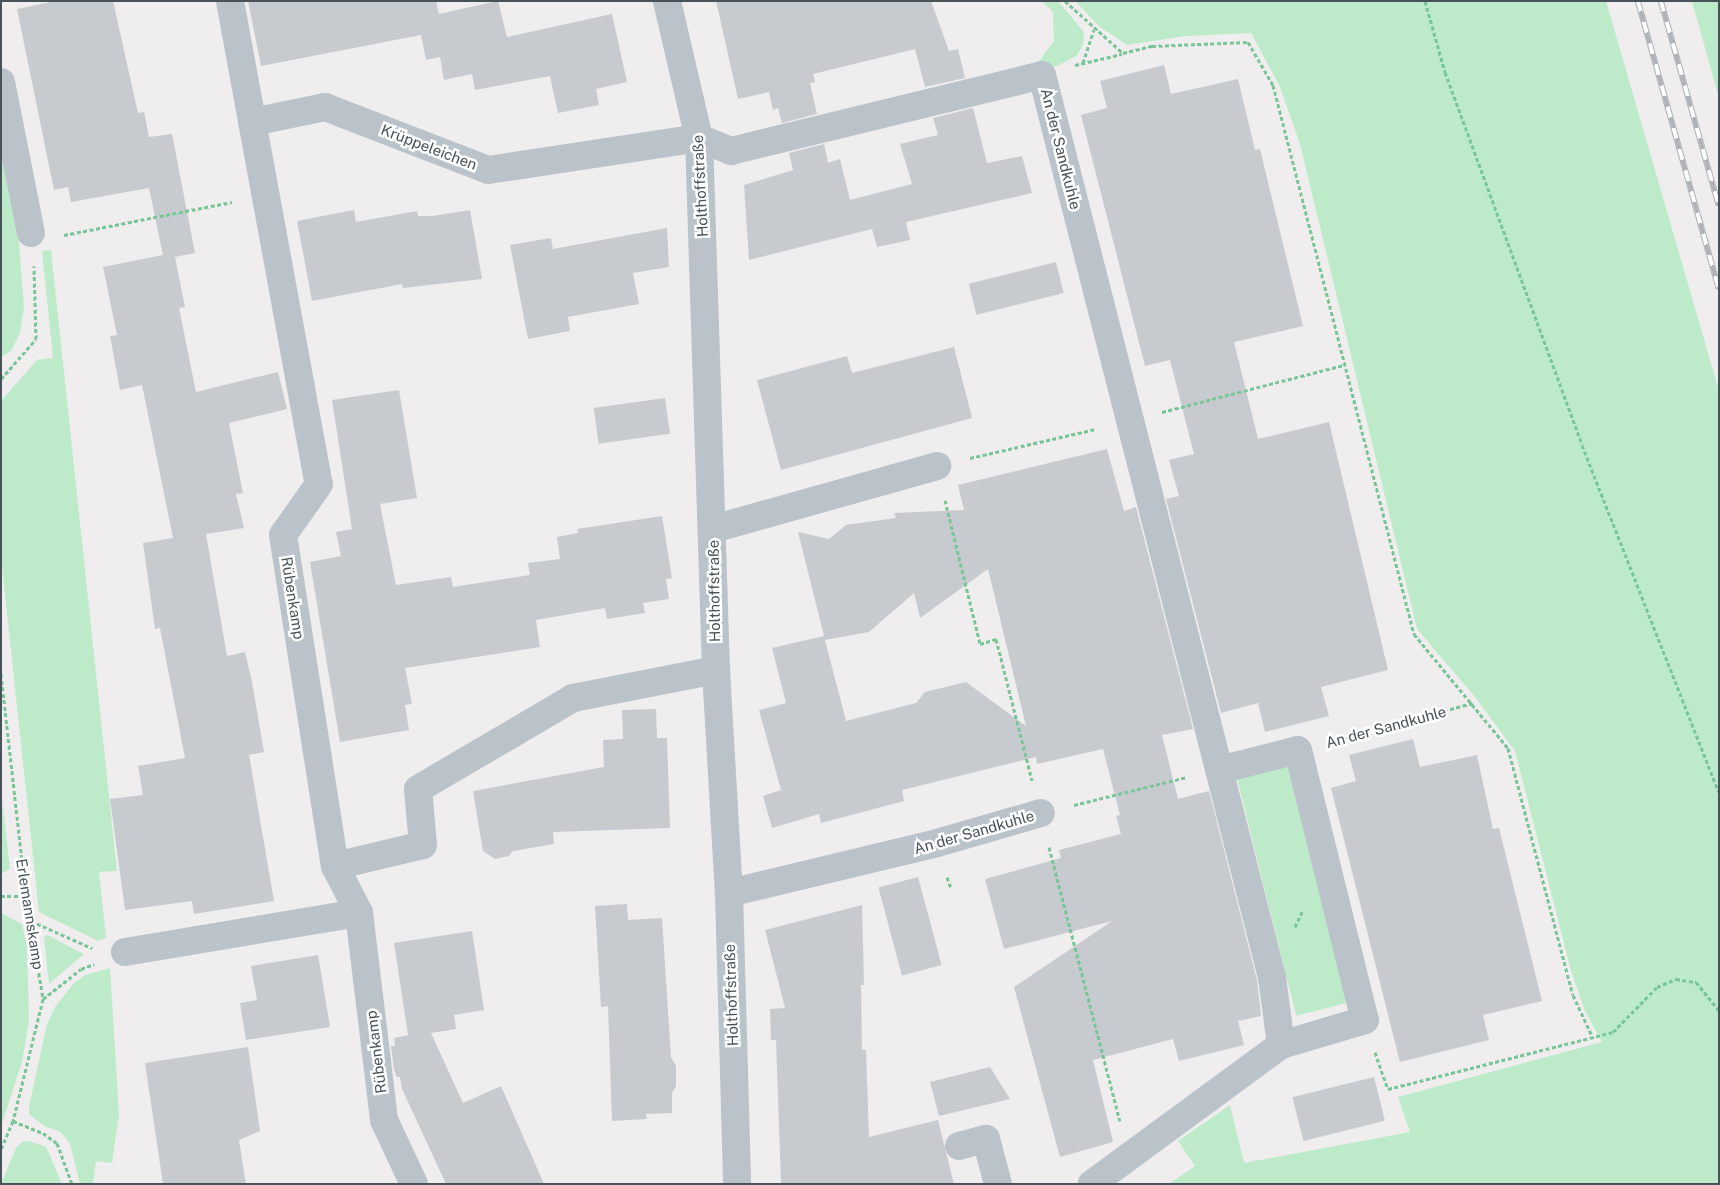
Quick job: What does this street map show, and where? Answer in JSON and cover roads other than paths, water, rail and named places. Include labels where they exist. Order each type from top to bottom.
[{"type":"street","points":[[230,1],[252,122]]},
{"type":"street","name":"Holthoffstraße","points":[[667,1],[699,138],[713,529],[716,670],[729,893],[737,1184]]},
{"type":"street","name":"An der Sandkuhle","points":[[699,138],[731,152],[1042,75],[1272,977],[1280,1045]]},
{"type":"street","points":[[1,82],[32,237]]},
{"type":"street","name":"Krüppeleichen","points":[[252,122],[325,107],[488,170],[699,138]]},
{"type":"street","name":"Rübenkamp","points":[[252,122],[319,484],[283,535],[335,866],[359,913],[384,1120],[414,1184]]},
{"type":"street","points":[[713,529],[937,466]]},
{"type":"street","points":[[335,866],[422,845],[418,789],[573,698],[716,670]]},
{"type":"street","points":[[1092,1184],[1280,1045],[1365,1020],[1298,750],[1219,770]]},
{"type":"street","name":"An der Sandkuhle","points":[[729,893],[937,843],[1041,813]]},
{"type":"street","points":[[125,952],[359,913]]},
{"type":"street","points":[[959,1146],[986,1138],[998,1184]]},
{"type":"railway","points":[[1638,1],[1719,289]]},
{"type":"railway","points":[[1661,1],[1719,206]]}]
